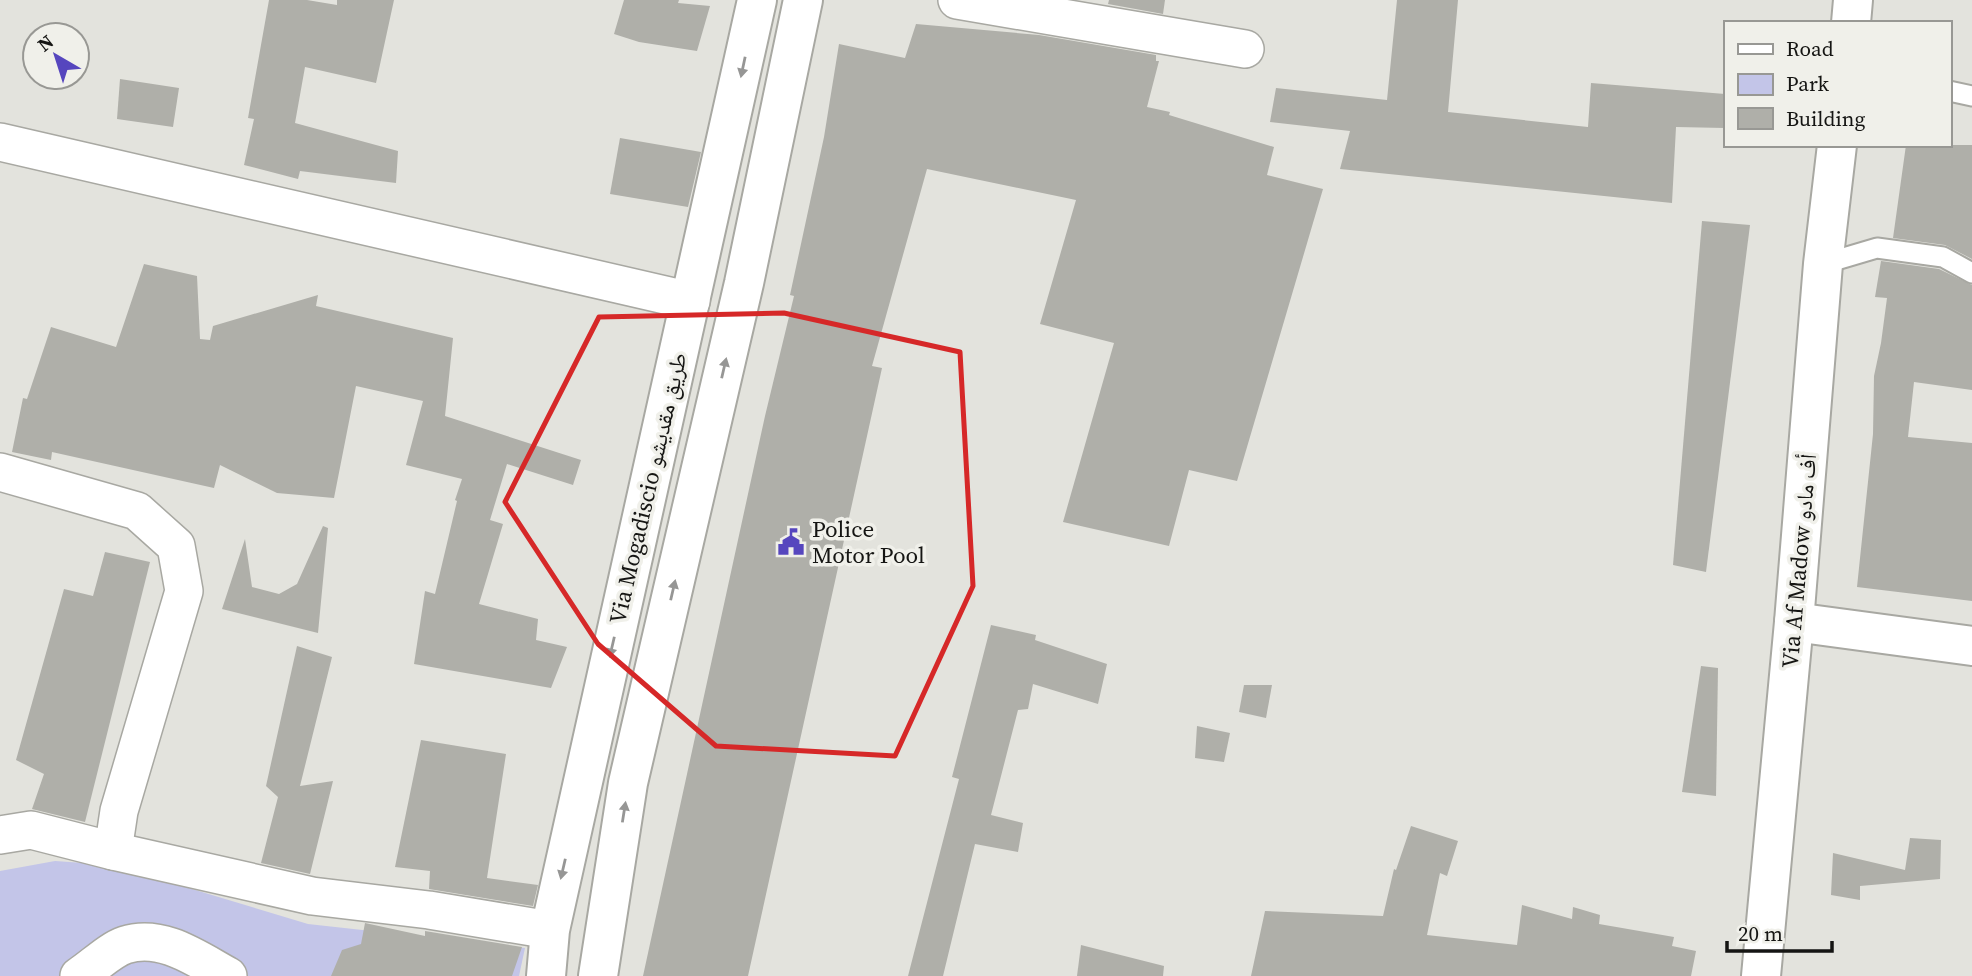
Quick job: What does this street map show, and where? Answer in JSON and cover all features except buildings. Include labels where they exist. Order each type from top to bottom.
[{"type":"main road","name":"Via Mogadiscio طريق مقديشو","points":[[546,976],[550,930],[757,0]]},
{"type":"main road","name":"Via Mogadiscio طريق مقديشو","points":[[598,976],[628,783],[716,404],[803,0]]},
{"type":"main road","points":[[1851,21],[1853,0]]},
{"type":"main road","points":[[729,132],[774,141]]},
{"type":"main road","name":"Via Af Madow أف مادو","points":[[1761,976],[1794,622],[1823,264],[1837,147]]},
{"type":"main road","points":[[669,391],[716,404]]},
{"type":"main road","points":[[1794,622],[1972,646]]},
{"type":"street","points":[[957,0],[1245,49]]},
{"type":"street","points":[[0,142],[691,302]]},
{"type":"street","points":[[0,471],[137,511],[176,546],[184,591],[120,811],[113,851]]},
{"type":"street","points":[[0,835],[31,830],[312,896],[429,910],[550,930]]},
{"type":"street","points":[[79,976],[124,945],[149,942],[179,949],[228,976]]},
{"type":"lane","points":[[1951,91],[1972,96]]},
{"type":"lane","points":[[1823,264],[1877,248],[1943,257],[1972,273]]},
{"type":"highlighted area","points":[[784,313],[960,352],[973,586],[895,756],[716,746],[598,644],[505,502],[599,317]]},
{"type":"green space","points":[[55,861],[112,865],[308,924],[525,948],[519,976],[0,976],[0,871]]},
{"type":"place","name":"Police Motor Pool","points":[[791,542]]}]
